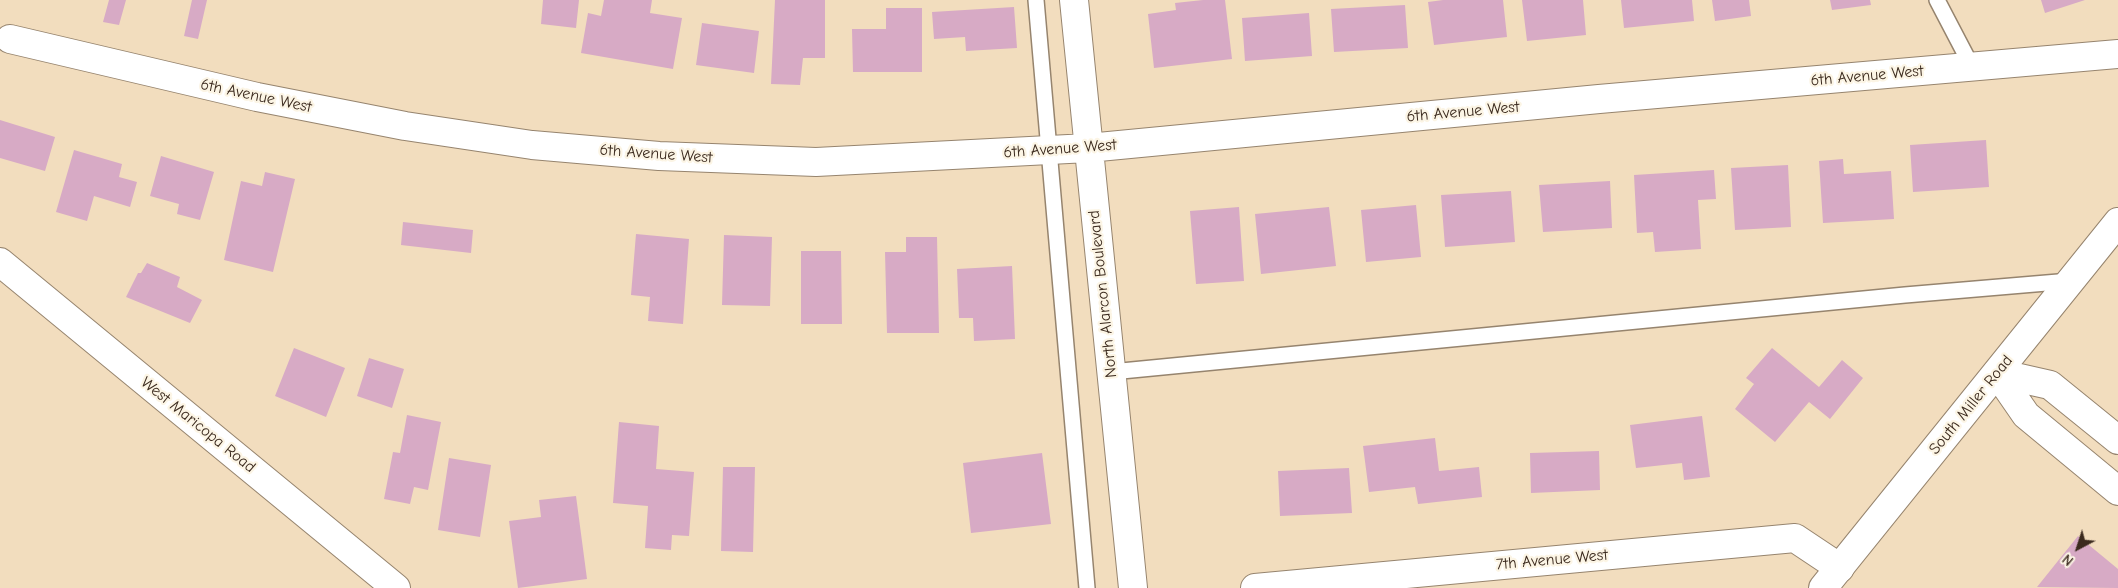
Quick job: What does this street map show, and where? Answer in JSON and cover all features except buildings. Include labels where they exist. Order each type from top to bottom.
[{"type":"street","name":"North Alarcon Boulevard","points":[[1074,0],[1133,588]]},
{"type":"street","name":"6th Avenue West","points":[[10,40],[257,97],[405,126],[532,145],[659,156],[816,162],[1088,148],[1589,100],[2118,54]]},
{"type":"street","name":"South Miller Road","points":[[1831,578],[2118,222]]},
{"type":"street","name":"West Maricopa Road","points":[[0,262],[396,588]]},
{"type":"street","points":[[1997,373],[2050,385],[2118,440]]},
{"type":"street","points":[[1997,373],[2026,415],[2118,491]]},
{"type":"street","name":"7th Avenue West","points":[[1255,588],[1795,538],[1831,578]]},
{"type":"lane","points":[[1036,0],[1088,588]]},
{"type":"lane","points":[[1937,0],[1972,67]]},
{"type":"lane","points":[[1111,372],[1905,295],[2070,282]]}]
